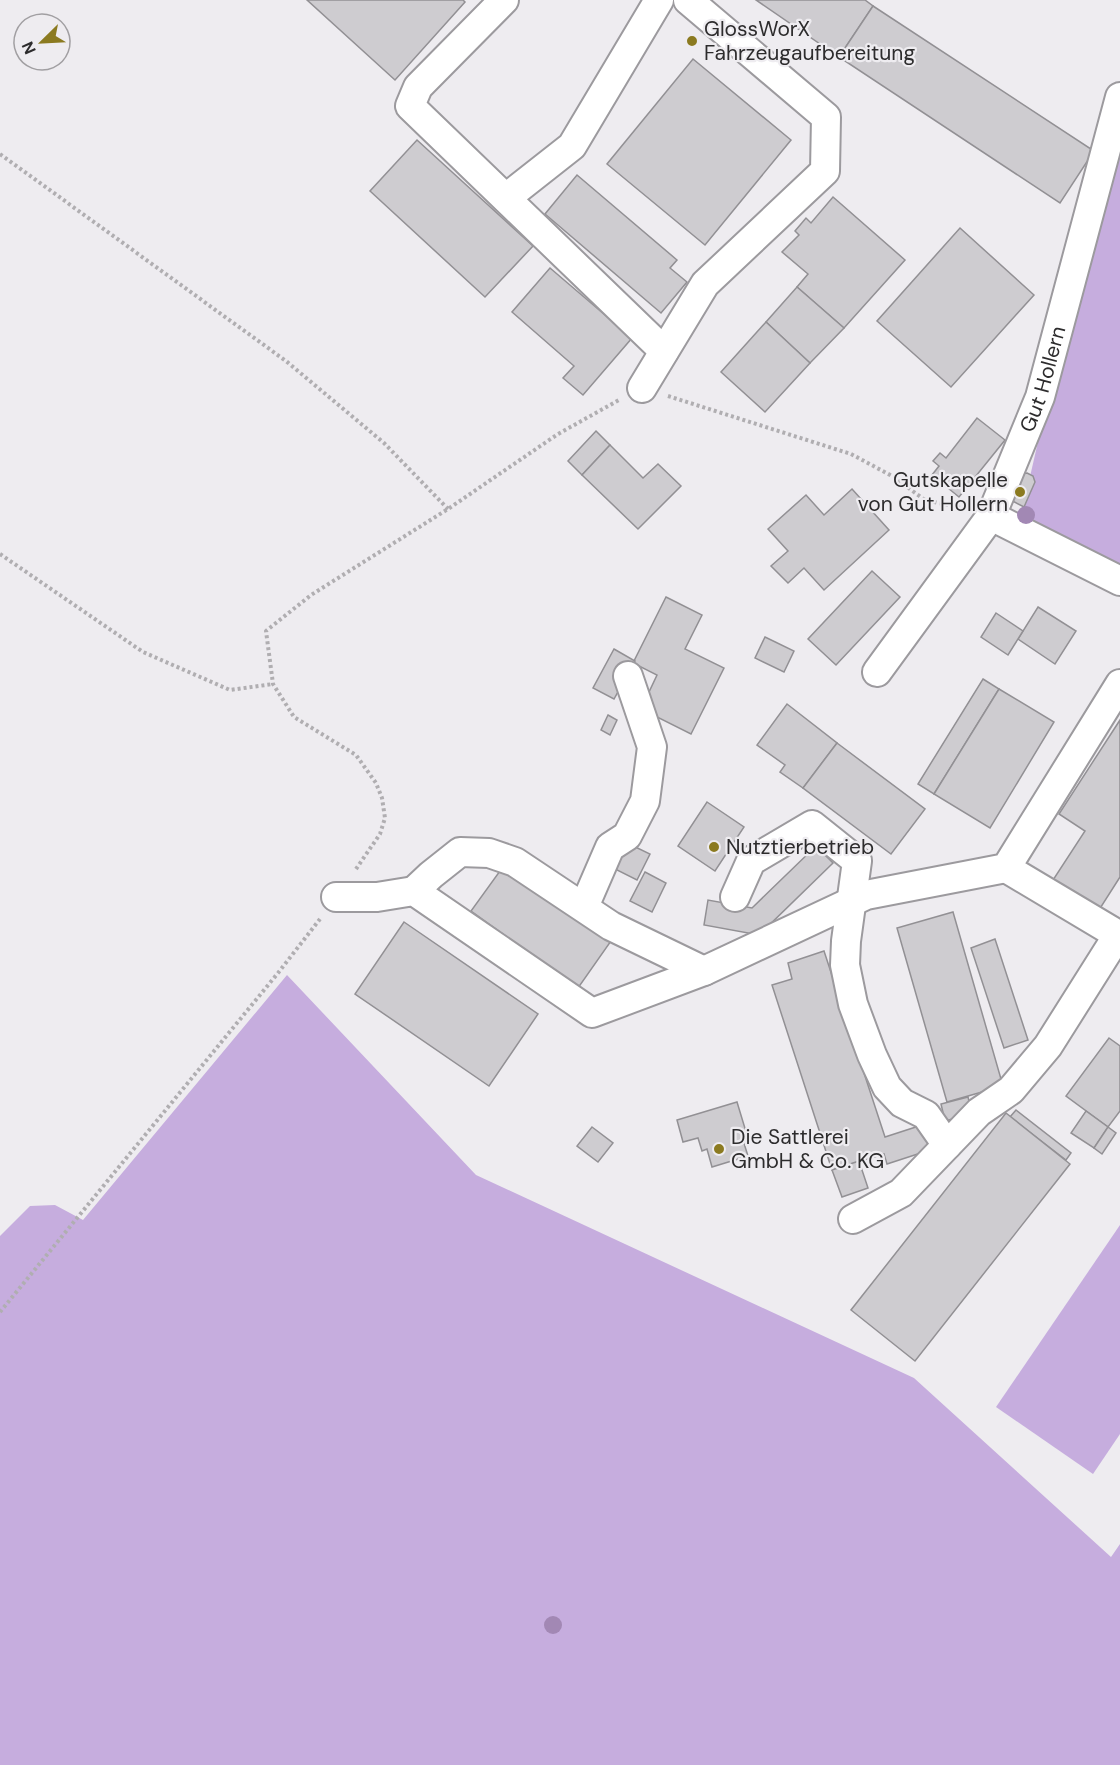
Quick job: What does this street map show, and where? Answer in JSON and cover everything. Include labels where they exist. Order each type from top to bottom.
[{"type":"street","points":[[504,0],[418,87],[410,106],[664,351]]},
{"type":"street","points":[[506,198],[572,146],[659,0]]},
{"type":"street","points":[[642,388],[705,284],[825,171],[826,117],[688,0]]},
{"type":"street","name":"Gut Hollern","points":[[878,672],[991,516],[1040,397],[1120,97]]},
{"type":"street","points":[[991,516],[1120,581]]},
{"type":"street","points":[[584,907],[610,847],[627,836],[645,801],[652,747],[628,676]]},
{"type":"street","points":[[1006,868],[1120,684]]},
{"type":"street","points":[[735,897],[751,861],[812,825],[857,861],[845,964],[853,1004],[887,1087],[902,1103],[926,1115],[947,1145]]},
{"type":"street","points":[[336,897],[377,897],[414,891],[460,852],[489,853],[515,862],[611,926],[704,970]]},
{"type":"street","points":[[414,891],[592,1013],[704,970],[866,895],[1006,868],[1119,935],[1048,1046],[1011,1090],[979,1112],[901,1193],[853,1219]]},
{"type":"path","points":[[0,154],[286,361],[384,443],[448,509]]},
{"type":"path","points":[[0,1312],[278,973],[380,834],[386,818],[376,783],[356,755],[294,717],[273,684],[266,631],[311,595],[448,509],[558,434],[642,388],[851,454],[892,476],[926,500],[991,516]]},
{"type":"path","points":[[0,554],[143,652],[230,690],[273,684]]},
{"type":"shaded area","points":[[1120,127],[1120,572],[1021,516],[1048,398]]},
{"type":"shaded area","points":[[287,975],[476,1175],[914,1378],[1111,1557],[1120,1544],[1120,1765],[0,1765],[0,1236],[30,1206],[55,1205],[83,1220]]},
{"type":"shaded area","points":[[1120,1225],[1120,1434],[1093,1474],[996,1407]]},
{"type":"building","points":[[307,0],[463,0],[465,2],[395,80]]},
{"type":"building","points":[[756,0],[865,0],[873,6],[839,57]]},
{"type":"building","points":[[873,6],[1094,151],[1060,203],[839,57]]},
{"type":"building","points":[[693,59],[791,140],[705,245],[607,164]]},
{"type":"building","points":[[417,140],[533,246],[485,297],[370,191]]},
{"type":"building","points":[[577,175],[677,260],[670,268],[687,282],[661,313],[545,214]]},
{"type":"building","points":[[833,197],[905,260],[844,328],[797,287],[808,274],[782,252],[799,235],[795,231],[806,218],[811,223]]},
{"type":"building","points":[[960,228],[1034,295],[951,387],[877,321]]},
{"type":"building","points":[[550,268],[632,338],[583,395],[563,378],[574,366],[512,312]]},
{"type":"building","points":[[797,287],[844,328],[810,363],[766,322]]},
{"type":"building","points":[[766,322],[810,363],[765,412],[721,372]]},
{"type":"building","points":[[977,418],[1005,440],[959,497],[932,475],[939,466],[933,461],[940,453],[946,458]]},
{"type":"building","points":[[596,431],[610,445],[582,475],[568,461]]},
{"type":"building","points":[[610,445],[643,478],[658,464],[681,486],[638,529],[582,475]]},
{"type":"building","name":"Gutskapelle von Gut Hollern","points":[[1027,473],[1033,476],[1035,482],[1024,507],[1005,497],[1020,474]]},
{"type":"building","points":[[852,489],[889,530],[824,590],[804,568],[788,583],[771,566],[788,551],[768,529],[806,495],[824,515]]},
{"type":"building","points":[[872,571],[900,597],[836,665],[808,639]]},
{"type":"building","points":[[666,597],[702,615],[685,649],[724,668],[691,734],[641,709],[657,675],[633,663]]},
{"type":"building","points":[[1038,607],[1076,631],[1055,664],[1018,639]]},
{"type":"building","points":[[996,613],[1023,631],[1008,655],[981,637]]},
{"type":"building","points":[[765,637],[794,651],[784,672],[755,658]]},
{"type":"building","points":[[614,649],[635,661],[614,699],[593,688]]},
{"type":"building","points":[[983,679],[999,689],[934,794],[918,784]]},
{"type":"building","points":[[999,689],[1054,722],[990,828],[934,794]]},
{"type":"building","points":[[787,704],[837,743],[803,788],[780,772],[785,765],[757,745]]},
{"type":"building","points":[[608,715],[617,720],[610,735],[601,730]]},
{"type":"building","points":[[1120,720],[1120,877],[1099,910],[1053,880],[1085,831],[1059,814]]},
{"type":"building","points":[[837,743],[925,809],[891,854],[803,788]]},
{"type":"building","points":[[707,802],[744,827],[715,871],[678,846]]},
{"type":"building","points":[[623,841],[650,854],[637,880],[611,867]]},
{"type":"building","points":[[816,846],[833,863],[759,935],[704,925],[708,900],[752,908]]},
{"type":"building","points":[[505,864],[611,941],[578,988],[471,911]]},
{"type":"building","points":[[645,872],[666,883],[652,912],[630,901]]},
{"type":"building","points":[[953,912],[1003,1086],[947,1102],[897,928]]},
{"type":"building","points":[[404,922],[538,1014],[489,1086],[355,994]]},
{"type":"building","points":[[995,939],[1028,1040],[1004,1048],[971,948]]},
{"type":"building","points":[[824,951],[885,1137],[922,1125],[930,1150],[887,1164],[884,1154],[832,1170],[772,985],[792,979],[788,963]]},
{"type":"building","points":[[1109,1038],[1120,1046],[1120,1111],[1108,1127],[1066,1096]]},
{"type":"building","points":[[968,1097],[972,1114],[945,1121],[941,1104]]},
{"type":"building","points":[[737,1102],[747,1135],[742,1137],[748,1156],[712,1167],[707,1149],[702,1151],[698,1138],[683,1142],[677,1120]]},
{"type":"building","points":[[1016,1110],[1071,1153],[1066,1160],[1010,1117]]},
{"type":"building","points":[[1086,1111],[1108,1127],[1094,1148],[1071,1133]]},
{"type":"building","points":[[1006,1113],[1070,1164],[915,1361],[851,1310]]},
{"type":"building","points":[[592,1127],[613,1143],[598,1162],[577,1146]]},
{"type":"building","points":[[1108,1127],[1116,1133],[1102,1154],[1094,1148]]},
{"type":"building","points":[[859,1161],[868,1188],[842,1197],[832,1170]]},
{"type":"place","name":"GlossWorX Fahrzeugaufbereitung","points":[[692,41]]},
{"type":"place","name":"Gutskapelle von Gut Hollern","points":[[1020,492]]},
{"type":"place","name":"Nutztierbetrieb","points":[[714,847]]},
{"type":"place","name":"Die Sattlerei GmbH & Co. KG","points":[[719,1149]]}]
